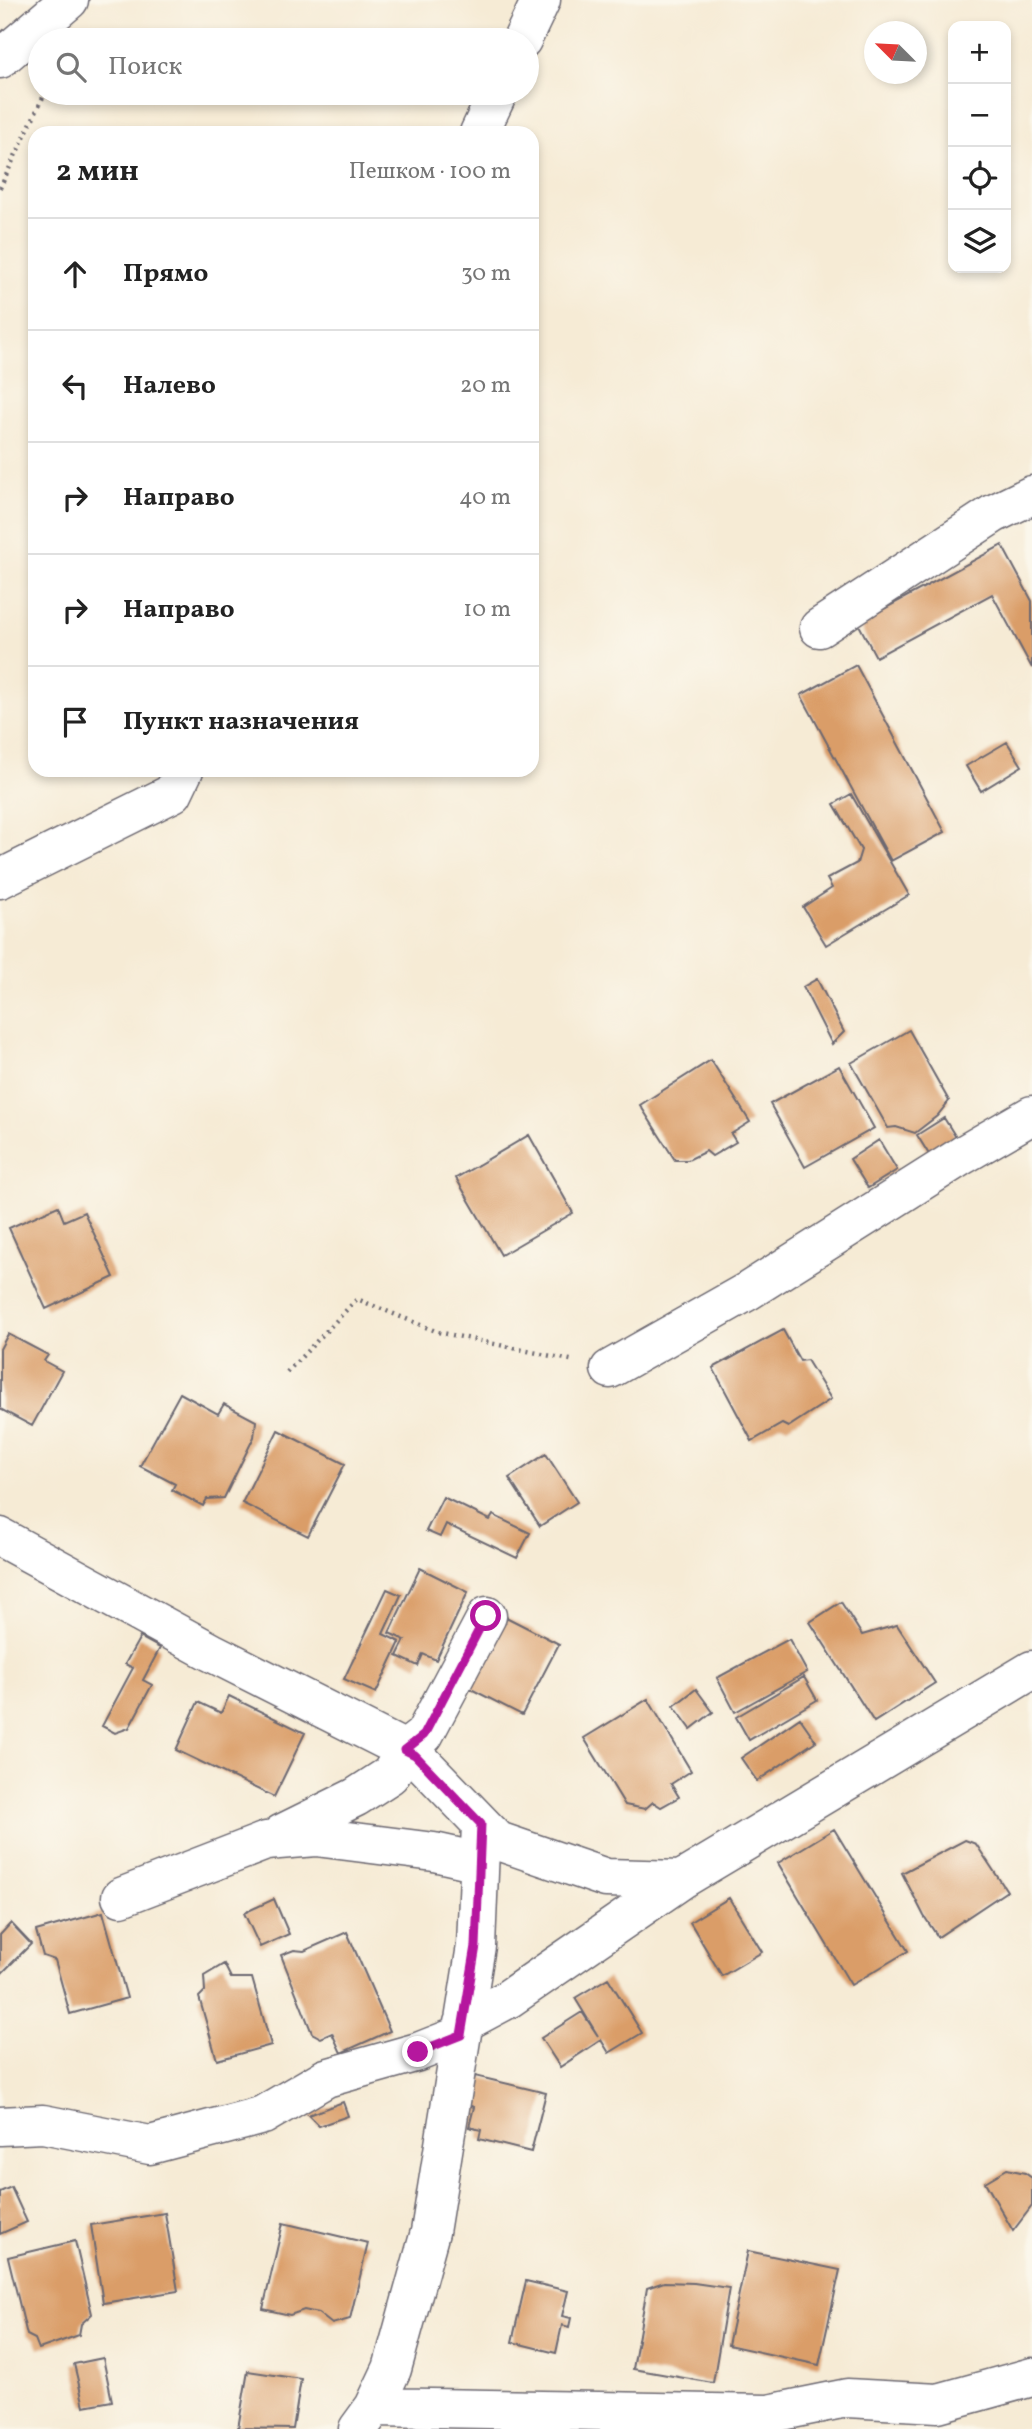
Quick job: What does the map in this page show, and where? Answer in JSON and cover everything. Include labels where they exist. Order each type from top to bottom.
[{"type":"street","points":[[37,28],[69,0]]},
{"type":"street","points":[[528,28],[541,0]]},
{"type":"street","points":[[0,60],[28,36]]},
{"type":"street","points":[[482,126],[492,105]]},
{"type":"street","points":[[820,628],[993,514],[1032,495]]},
{"type":"street","points":[[0,879],[173,793],[181,777]]},
{"type":"street","points":[[610,1369],[748,1291],[963,1155],[1032,1115]]},
{"type":"street","points":[[0,1537],[211,1652],[415,1755],[498,1841],[606,1878],[681,1880]]},
{"type":"street","points":[[121,1897],[266,1841],[356,1797],[390,1775],[405,1750],[424,1735],[486,1616]]},
{"type":"street","points":[[0,2126],[43,2124],[149,2145],[263,2115],[326,2078],[418,2052],[462,2029],[508,1999],[681,1880],[1032,1670]]},
{"type":"street","points":[[481,1824],[476,1946],[430,2232],[392,2369],[366,2418],[768,2414],[847,2398],[938,2403],[1032,2377]]},
{"type":"street","points":[[266,1841],[316,1838],[434,1852],[479,1862]]},
{"type":"path","points":[[29,126],[38,105]]},
{"type":"path","points":[[0,188],[28,128]]},
{"type":"path","points":[[287,1372],[357,1299],[438,1332],[610,1369]]},
{"type":"building","points":[[1002,545],[1032,601],[1032,668],[992,594],[876,657],[858,623]]},
{"type":"building","points":[[856,665],[945,832],[891,861],[801,695]]},
{"type":"building","points":[[1007,742],[1022,766],[981,791],[966,766]]},
{"type":"building","points":[[851,794],[909,895],[826,945],[803,907],[832,888],[827,879],[857,863],[861,850],[834,804]]},
{"type":"building","points":[[817,979],[844,1032],[832,1044],[803,987]]},
{"type":"building","points":[[909,1030],[949,1101],[937,1116],[915,1133],[896,1127],[888,1128],[851,1063]]},
{"type":"building","points":[[711,1060],[750,1122],[731,1134],[736,1142],[712,1156],[706,1151],[688,1160],[675,1160],[640,1105]]},
{"type":"building","points":[[839,1066],[874,1128],[805,1167],[770,1104]]},
{"type":"building","points":[[944,1118],[957,1139],[930,1156],[917,1135]]},
{"type":"building","points":[[529,1135],[573,1213],[501,1255],[456,1178]]},
{"type":"building","points":[[879,1140],[897,1170],[868,1188],[850,1159]]},
{"type":"building","points":[[58,1206],[64,1221],[84,1212],[114,1277],[46,1309],[9,1228]]},
{"type":"building","points":[[783,1330],[800,1361],[807,1360],[831,1399],[788,1427],[782,1424],[752,1441],[713,1368]]},
{"type":"building","points":[[8,1334],[48,1355],[44,1361],[62,1371],[32,1426],[0,1409],[0,1349]]},
{"type":"building","points":[[180,1393],[218,1414],[224,1404],[256,1421],[254,1437],[224,1498],[207,1499],[203,1506],[172,1490],[175,1484],[140,1466]]},
{"type":"building","points":[[278,1430],[345,1464],[308,1536],[242,1503]]},
{"type":"building","points":[[546,1454],[577,1502],[540,1526],[509,1478]]},
{"type":"building","points":[[443,1497],[490,1520],[493,1515],[530,1533],[517,1558],[446,1524],[440,1537],[426,1531]]},
{"type":"building","points":[[420,1568],[468,1592],[436,1660],[423,1654],[418,1666],[397,1656],[405,1640],[389,1633]]},
{"type":"building","points":[[387,1589],[401,1595],[383,1634],[400,1642],[376,1693],[344,1679]]},
{"type":"building","points":[[841,1602],[862,1635],[897,1625],[935,1683],[874,1722],[810,1622]]},
{"type":"building","points":[[506,1617],[559,1644],[522,1715],[469,1688]]},
{"type":"building","points":[[140,1637],[160,1648],[143,1680],[152,1685],[129,1728],[115,1733],[102,1726],[133,1668],[125,1664]]},
{"type":"building","points":[[789,1639],[807,1672],[735,1712],[717,1678]]},
{"type":"building","points":[[804,1677],[817,1700],[749,1740],[736,1717]]},
{"type":"building","points":[[696,1689],[713,1712],[691,1729],[674,1706]]},
{"type":"building","points":[[229,1696],[305,1733],[274,1797],[176,1750],[198,1702],[221,1713]]},
{"type":"building","points":[[648,1699],[691,1771],[671,1784],[679,1797],[661,1807],[653,1802],[645,1809],[625,1805],[584,1738]]},
{"type":"building","points":[[800,1718],[816,1741],[757,1781],[741,1758]]},
{"type":"building","points":[[834,1829],[908,1951],[851,1985],[778,1863]]},
{"type":"building","points":[[965,1840],[976,1844],[1007,1891],[938,1937],[902,1873]]},
{"type":"building","points":[[729,1898],[762,1952],[722,1976],[690,1922]]},
{"type":"building","points":[[274,1899],[289,1934],[260,1947],[244,1913]]},
{"type":"building","points":[[103,1912],[127,1998],[70,2014],[55,1960],[43,1956],[36,1931]]},
{"type":"building","points":[[11,1923],[31,1944],[0,1975],[0,1935]]},
{"type":"building","points":[[347,1932],[390,2031],[341,2053],[332,2033],[321,2038],[312,2033],[281,1955],[294,1950],[304,1951]]},
{"type":"building","points":[[224,1964],[231,1978],[252,1978],[271,2045],[217,2060],[199,1997],[205,1991],[204,1976]]},
{"type":"building","points":[[608,1978],[642,2033],[609,2053],[601,2040],[560,2067],[541,2038],[582,2012],[598,2036],[575,1998]]},
{"type":"building","points":[[475,2076],[546,2093],[531,2152],[479,2139],[481,2130],[469,2127],[474,2107],[467,2105]]},
{"type":"building","points":[[343,2102],[348,2116],[319,2126],[308,2115]]},
{"type":"building","points":[[1007,2169],[1025,2173],[1032,2178],[1032,2206],[1013,2231],[985,2182]]},
{"type":"building","points":[[11,2187],[27,2222],[0,2234],[0,2192]]},
{"type":"building","points":[[165,2213],[178,2291],[103,2303],[91,2225]]},
{"type":"building","points":[[283,2223],[368,2243],[350,2319],[332,2324],[318,2313],[304,2310],[290,2315],[263,2309]]},
{"type":"building","points":[[75,2241],[92,2314],[81,2324],[79,2335],[39,2349],[35,2339],[27,2335],[8,2257]]},
{"type":"building","points":[[748,2251],[840,2270],[819,2365],[728,2345]]},
{"type":"building","points":[[526,2281],[568,2291],[562,2316],[571,2318],[569,2327],[562,2325],[556,2353],[512,2342]]},
{"type":"building","points":[[664,2282],[729,2288],[713,2383],[633,2369],[647,2288]]},
{"type":"building","points":[[103,2358],[112,2401],[84,2406],[74,2364]]},
{"type":"building","points":[[248,2371],[301,2379],[293,2429],[238,2428]]},
{"type":"route","points":[[418,2052],[461,2035],[476,1946],[481,1824],[415,1755],[405,1750],[424,1735],[486,1616]]}]
